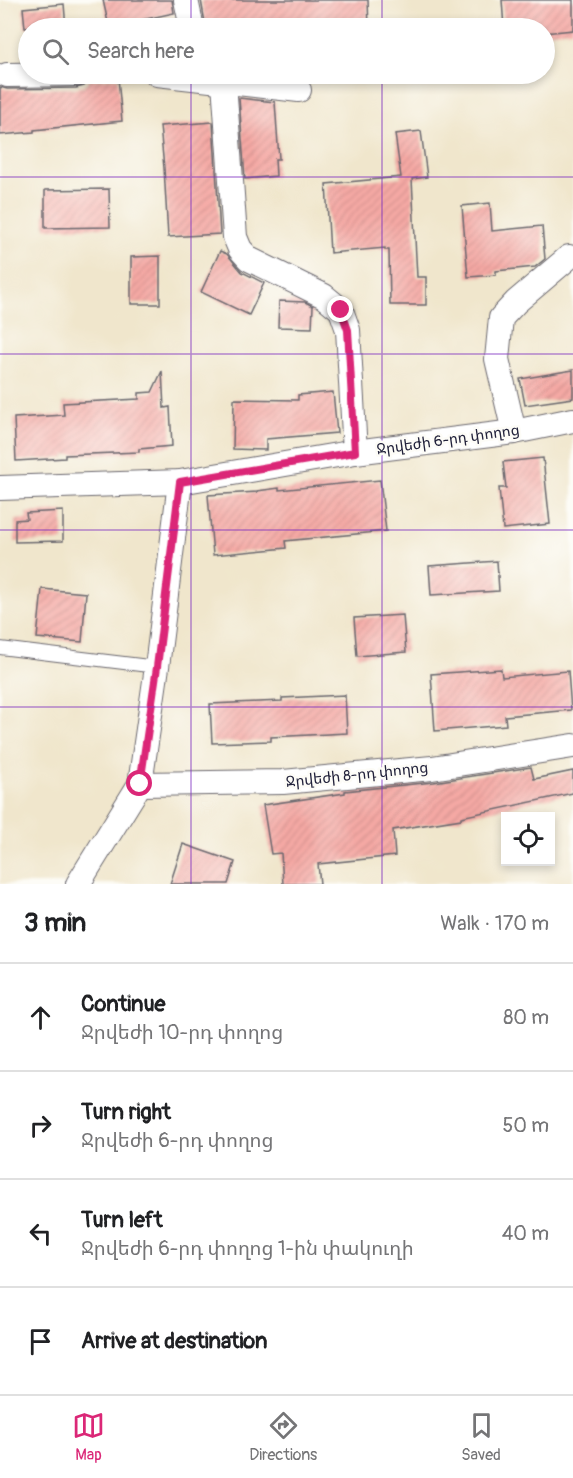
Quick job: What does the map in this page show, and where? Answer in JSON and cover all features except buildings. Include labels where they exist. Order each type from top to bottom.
[{"type":"street","points":[[186,0],[190,18]]},
{"type":"street","points":[[7,75],[18,75]]},
{"type":"street","points":[[210,84],[235,237],[240,249],[249,259],[324,296],[341,310],[348,330],[355,452]]},
{"type":"street","points":[[254,84],[299,90]]},
{"type":"street","points":[[514,432],[497,359],[501,318],[516,302],[569,257]]},
{"type":"street","name":"Ջրվեժի 6-րդ փողոց","points":[[0,488],[180,482],[355,452],[514,432],[573,420]]},
{"type":"street","points":[[78,884],[140,784],[180,482]]},
{"type":"street","name":"Ջրվեժի 8-րդ փողոց","points":[[140,784],[283,782],[432,768],[573,746]]},
{"type":"lane","points":[[0,648],[157,667]]},
{"type":"route","points":[[140,784],[180,482],[355,452],[348,330],[341,310]]}]
